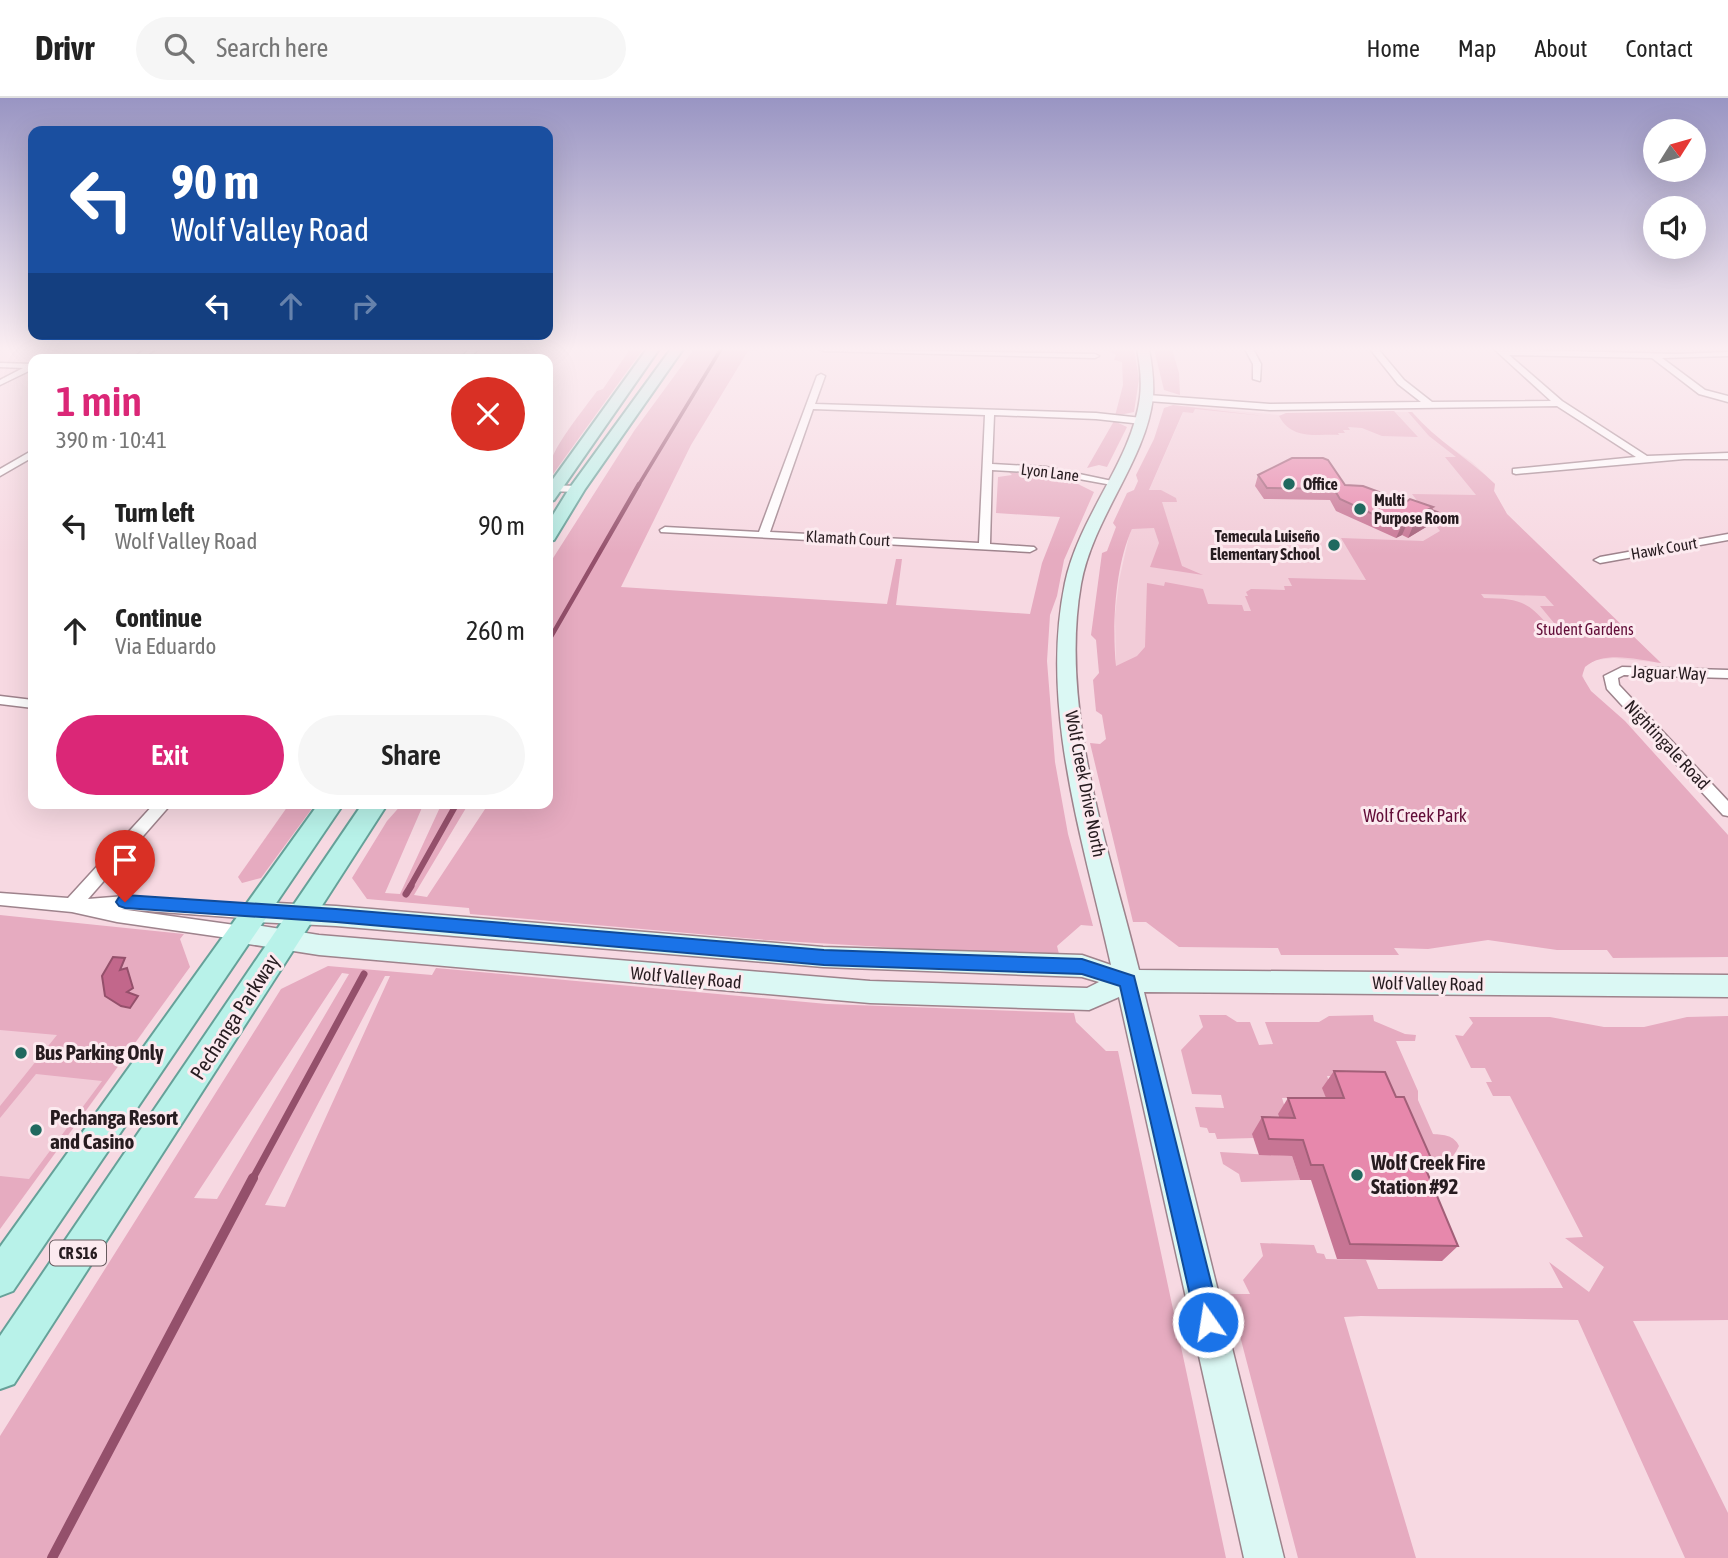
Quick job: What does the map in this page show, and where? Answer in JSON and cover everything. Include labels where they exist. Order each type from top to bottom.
[{"type":"main road","points":[[553,487],[604,417]]},
{"type":"main road","points":[[553,528],[628,417]]},
{"type":"main road","name":"Wolf Creek Drive North","points":[[1143,417],[1088,530],[1073,584],[1068,624],[1071,726],[1082,785],[1264,1558]]},
{"type":"main road","name":"CR S16","points":[[0,1278],[328,809]]},
{"type":"main road","name":"Pechanga Parkway","points":[[0,1370],[372,809]]},
{"type":"main road","name":"Wolf Valley Road","points":[[249,922],[302,915],[824,957],[1082,967],[1128,981],[1728,986]]},
{"type":"main road","name":"Wolf Valley Road","points":[[249,922],[285,941],[695,979],[870,992],[1085,999],[1128,981]]},
{"type":"main road","points":[[558,967],[589,956],[669,960],[679,957],[684,951],[683,947]]},
{"type":"main road","points":[[695,979],[699,971],[711,966],[797,971],[824,957]]},
{"type":"street","points":[[764,533],[806,417]]},
{"type":"street","points":[[984,545],[990,417]]},
{"type":"street","points":[[1106,417],[1142,421]]},
{"type":"street","points":[[1580,417],[1645,459]]},
{"type":"street","points":[[5,470],[28,456]]},
{"type":"street","points":[[1516,471],[1645,459],[1728,456]]},
{"type":"street","name":"Lyon Lane","points":[[988,467],[1046,470],[1112,482]]},
{"type":"street","points":[[5,470],[28,468]]},
{"type":"street","points":[[553,491],[577,489]]},
{"type":"street","name":"Klamath Court","points":[[665,530],[764,533],[1030,549]]},
{"type":"street","name":"Hawk Court","points":[[1600,560],[1728,537]]},
{"type":"street","name":"Jaguar Way","points":[[1611,676],[1622,671],[1728,674]]},
{"type":"street","name":"Nightingale Road","points":[[1611,676],[1612,686],[1728,811]]},
{"type":"street","points":[[0,700],[28,703]]},
{"type":"street","points":[[72,905],[159,809]]},
{"type":"street","points":[[0,899],[72,905],[117,915],[212,927],[249,922]]},
{"type":"street","points":[[72,905],[125,902],[249,922]]},
{"type":"shaded area","name":"Temecula Luiseño Elementary School","points":[[1181,417],[1416,417],[1430,433],[1472,462],[1495,484],[1494,491],[1507,514],[1661,663],[1614,658],[1596,660],[1585,666],[1582,672],[1586,686],[1120,681],[1116,665],[1115,615],[1129,536]]},
{"type":"shaded area","points":[[113,957],[125,958],[120,970],[127,968],[133,988],[127,992],[138,996],[130,1008],[105,996],[102,976]]},
{"type":"shaded area","name":"Pechanga Resort and Casino","points":[[0,1020],[144,1031],[0,1229]]},
{"type":"green space","points":[[577,417],[594,417],[553,474],[553,457]]},
{"type":"green space","points":[[644,417],[708,417],[691,445],[621,587],[887,604],[896,559],[902,559],[896,605],[1030,614],[1042,563],[1060,517],[996,513],[998,477],[1012,475],[1009,472],[1078,480],[1076,483],[1094,492],[1064,560],[1050,615],[1047,661],[1055,762],[1068,834],[1093,926],[1081,925],[1057,946],[1059,954],[916,949],[766,940],[470,914],[469,908],[367,899],[352,878],[387,821],[398,809],[421,809],[385,893],[400,894],[439,809],[465,809],[414,895],[427,897],[485,809],[553,809],[553,558]]},
{"type":"green space","name":"Wolf Creek Park","points":[[1161,417],[1181,417],[1149,490],[1161,490],[1176,498],[1177,502],[1162,502],[1182,566],[1203,575],[1150,567],[1159,543],[1154,528],[1132,529],[1118,578],[1114,633],[1116,666],[1137,656],[1145,647],[1147,583],[1164,586],[1165,582],[1203,589],[1208,604],[1242,605],[1244,611],[1251,611],[1246,592],[1251,589],[1285,590],[1284,586],[1292,586],[1288,578],[1366,580],[1341,538],[1423,541],[1440,531],[1412,494],[1476,495],[1445,457],[1456,457],[1429,436],[1412,417],[1417,417],[1495,484],[1494,491],[1507,514],[1661,663],[1612,657],[1585,667],[1582,676],[1591,691],[1625,721],[1728,835],[1728,957],[1613,958],[1607,950],[1557,950],[1488,940],[1428,949],[1394,948],[1399,955],[1281,955],[1278,948],[1179,947],[1146,922],[1133,922],[1090,743],[1100,744],[1106,739],[1102,715],[1096,711],[1093,680],[1099,673],[1096,640],[1091,635],[1102,553],[1107,551],[1116,527],[1113,523],[1127,493],[1134,490],[1138,481],[1136,475],[1154,439]],"holes":[[[1481,594],[1545,596],[1554,606],[1540,606],[1554,623],[1546,623],[1526,605],[1504,599],[1484,598]]]},
{"type":"green space","points":[[1280,417],[1400,417],[1418,437],[1382,436],[1362,428],[1348,427],[1350,430],[1343,430],[1345,433],[1338,433],[1339,435],[1312,435],[1297,432],[1284,424]]},
{"type":"green space","points":[[1114,421],[1127,427],[1107,467],[1099,465],[1087,468]]},
{"type":"green space","points":[[286,809],[312,809],[261,878],[242,883],[238,877]]},
{"type":"green space","points":[[0,915],[184,934],[180,939],[190,967],[0,1229],[0,1176],[29,1179],[102,1081],[36,1074],[0,1118],[0,1106],[57,1035],[0,1030]],"holes":[[[113,957],[121,964],[120,971],[127,968],[133,988],[126,991],[137,996],[105,996]]]},
{"type":"green space","points":[[328,966],[432,975],[436,968],[827,1004],[1074,1013],[1076,1022],[1106,1051],[1118,1051],[1226,1558],[0,1558],[0,1436],[281,989]],"holes":[[[342,973],[349,974],[217,1199],[194,1198]],[[385,976],[390,976],[285,1207],[265,1205]]]},
{"type":"green space","points":[[1199,1015],[1226,1015],[1237,1022],[1250,1022],[1259,1045],[1273,1044],[1265,1022],[1319,1022],[1329,1016],[1373,1015],[1374,1021],[1405,1034],[1416,1035],[1415,1041],[1396,1041],[1418,1091],[1418,1100],[1433,1134],[1445,1135],[1459,1146],[1446,1163],[1424,1170],[1357,1076],[1327,1076],[1332,1089],[1323,1089],[1326,1097],[1282,1098],[1287,1114],[1278,1114],[1284,1134],[1253,1134],[1254,1138],[1217,1139],[1215,1133],[1209,1133],[1207,1128],[1200,1127],[1195,1107],[1224,1108],[1221,1095],[1192,1094],[1181,1050],[1203,1027]]},
{"type":"green space","points":[[1728,1016],[1728,1320],[1633,1321],[1728,1513],[1728,1558],[1685,1558],[1578,1320],[1361,1316],[1344,1317],[1416,1558],[1298,1558],[1229,1294],[1250,1294],[1243,1280],[1263,1256],[1260,1243],[1314,1245],[1317,1253],[1324,1254],[1326,1259],[1366,1260],[1378,1289],[1563,1288],[1549,1262],[1589,1292],[1604,1267],[1565,1238],[1583,1237],[1510,1096],[1493,1096],[1486,1082],[1492,1082],[1485,1068],[1471,1068],[1455,1035],[1463,1036],[1473,1023],[1469,1017],[1550,1017],[1604,1027],[1644,1027],[1687,1017]]},
{"type":"green space","points":[[1220,1152],[1292,1156],[1300,1180],[1241,1182],[1239,1174],[1223,1164]]},
{"type":"building","points":[[1292,458],[1323,458],[1328,460],[1345,485],[1363,486],[1406,502],[1410,499],[1433,507],[1429,509],[1437,512],[1413,526],[1407,524],[1401,527],[1340,499],[1334,489],[1267,488],[1258,475]]},
{"type":"building","name":"Wolf Creek Fire Station #92","points":[[1334,1071],[1385,1072],[1396,1097],[1404,1097],[1434,1165],[1424,1165],[1458,1246],[1350,1244],[1323,1165],[1311,1165],[1303,1140],[1269,1139],[1262,1117],[1295,1118],[1288,1098],[1344,1098]]},
{"type":"waterway","points":[[638,486],[680,417]]},
{"type":"waterway","points":[[553,633],[639,484]]},
{"type":"waterway","points":[[410,887],[454,809]]},
{"type":"waterway","points":[[406,894],[411,886]]},
{"type":"waterway","points":[[252,1180],[364,974]]},
{"type":"waterway","points":[[52,1558],[253,1178]]},
{"type":"place","name":"Office","points":[[1289,484]]},
{"type":"place","name":"Multi Purpose Room","points":[[1360,509]]},
{"type":"place","name":"Temecula Luiseño Elementary School","points":[[1334,545]]},
{"type":"place","name":"Bus Parking Only","points":[[21,1053]]},
{"type":"place","name":"Pechanga Resort and Casino","points":[[36,1130]]},
{"type":"place","name":"Wolf Creek Fire Station #92","points":[[1357,1175]]},
{"type":"route","points":[[125,902],[336,916],[824,957],[1082,967],[1128,981],[1208,1322]]},
{"type":"park label","name":"Student Gardens","points":[[1585,629]]}]
